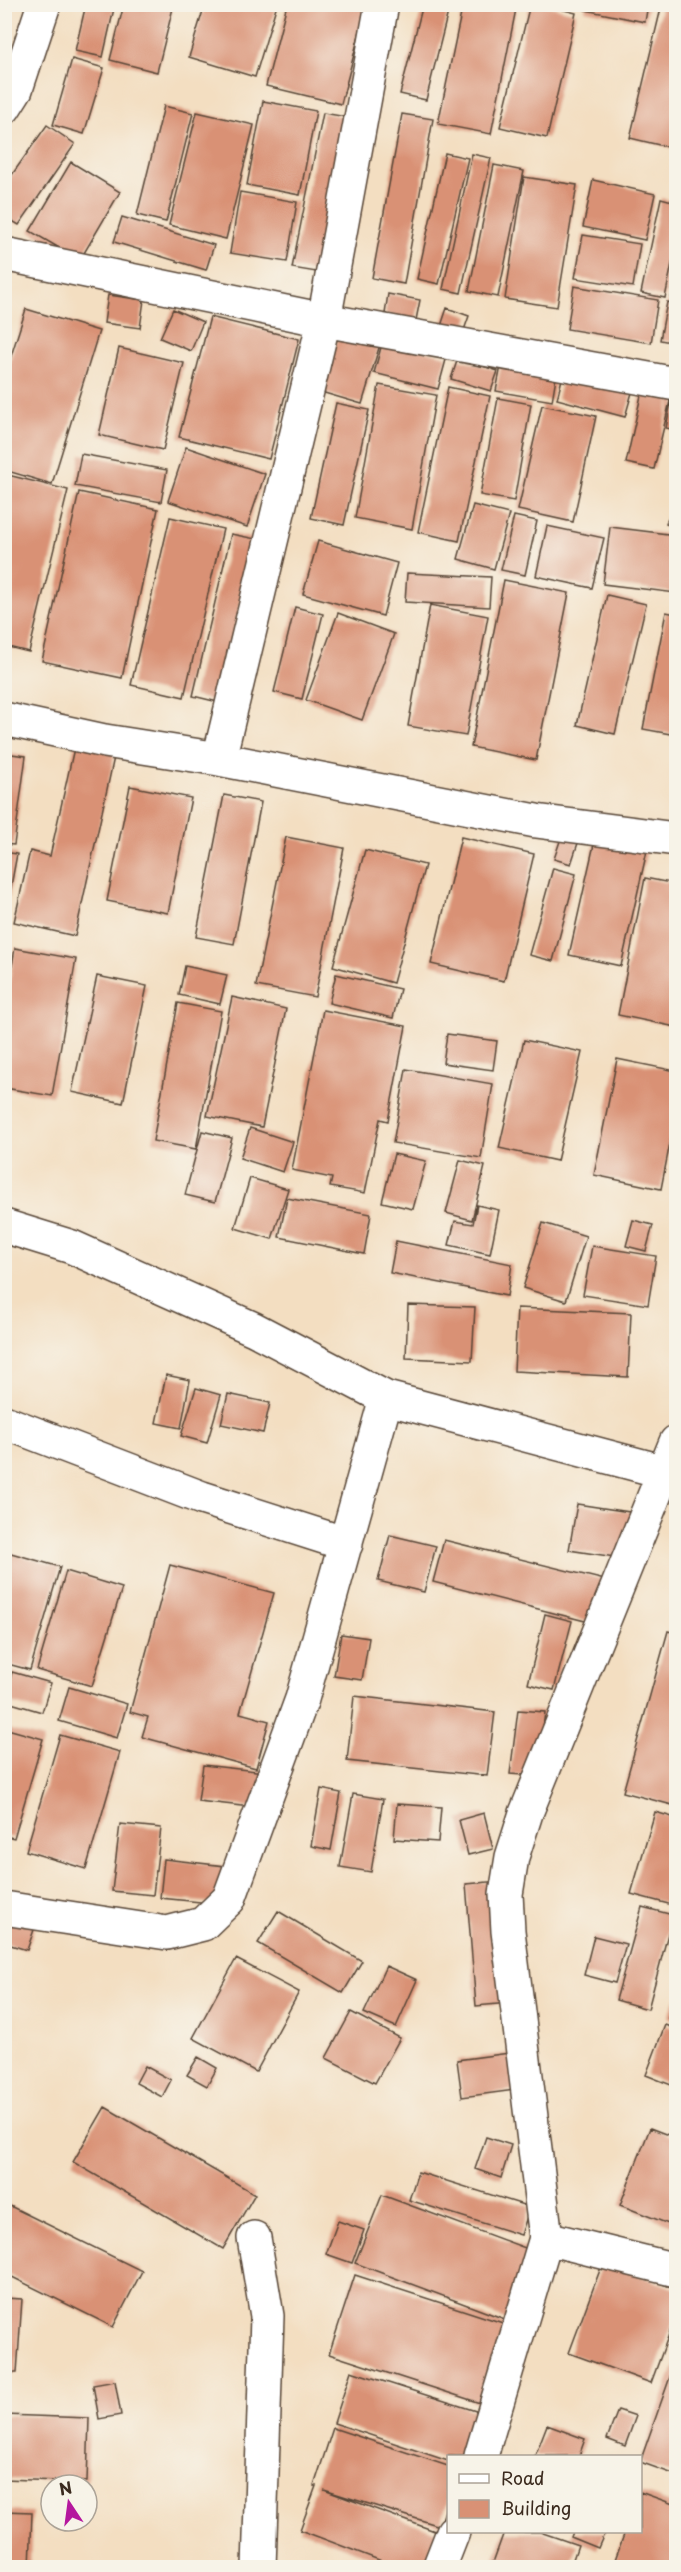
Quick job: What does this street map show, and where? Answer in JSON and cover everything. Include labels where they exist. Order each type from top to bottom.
[{"type":"street","points":[[8,91],[44,4]]},
{"type":"street","points":[[219,759],[324,320],[382,4]]},
{"type":"street","points":[[4,254],[324,320],[676,384]]},
{"type":"street","points":[[4,719],[105,741],[219,759],[536,821],[676,839]]},
{"type":"street","points":[[4,1226],[72,1247],[254,1329],[386,1398],[671,1457],[526,1813],[512,1857],[506,1894],[546,2238],[482,2455]]},
{"type":"street","points":[[4,1908],[167,1932],[203,1924],[229,1899],[302,1700],[386,1398]]},
{"type":"street","points":[[4,1422],[201,1498],[346,1544]]},
{"type":"street","points":[[254,2238],[267,2316],[259,2568]]},
{"type":"street","points":[[546,2238],[676,2270]]},
{"type":"street","points":[[439,2568],[453,2533]]},
{"type":"building","points":[[86,4],[115,4],[103,57],[75,51]]},
{"type":"building","points":[[124,4],[174,4],[157,72],[110,60]]},
{"type":"building","points":[[205,4],[277,4],[255,77],[189,57]]},
{"type":"building","points":[[287,4],[367,4],[341,104],[266,86]]},
{"type":"building","points":[[423,4],[450,4],[426,100],[400,94]]},
{"type":"building","points":[[463,4],[517,4],[491,134],[438,124]]},
{"type":"building","points":[[530,4],[541,4],[576,13],[547,138],[500,127]]},
{"type":"building","points":[[586,4],[648,4],[645,22],[585,10]]},
{"type":"building","points":[[662,4],[676,4],[676,149],[630,138]]},
{"type":"building","points":[[72,59],[104,68],[84,134],[53,125]]},
{"type":"building","points":[[263,101],[316,111],[300,195],[247,185]]},
{"type":"building","points":[[164,106],[193,113],[166,222],[137,215]]},
{"type":"building","points":[[197,112],[254,125],[226,239],[169,225]]},
{"type":"building","points":[[323,113],[347,117],[316,272],[292,268]]},
{"type":"building","points":[[402,114],[433,119],[404,284],[372,278]]},
{"type":"building","points":[[47,125],[75,144],[19,225],[4,216],[4,186]]},
{"type":"building","points":[[445,153],[468,158],[439,284],[417,279]]},
{"type":"building","points":[[472,154],[491,158],[461,293],[443,289]]},
{"type":"building","points":[[71,162],[120,192],[80,260],[30,231]]},
{"type":"building","points":[[494,165],[524,171],[498,297],[469,291]]},
{"type":"building","points":[[524,177],[577,185],[557,307],[505,299]]},
{"type":"building","points":[[593,180],[655,194],[645,240],[583,227]]},
{"type":"building","points":[[240,192],[297,202],[287,262],[230,253]]},
{"type":"building","points":[[661,198],[676,202],[676,244],[665,298],[641,293]]},
{"type":"building","points":[[122,217],[214,245],[206,270],[114,242]]},
{"type":"building","points":[[583,235],[640,244],[633,287],[575,278]]},
{"type":"building","points":[[676,274],[676,300],[671,299]]},
{"type":"building","points":[[574,286],[658,300],[651,343],[567,329]]},
{"type":"building","points":[[388,294],[420,300],[416,320],[385,314]]},
{"type":"building","points":[[108,295],[144,300],[140,328],[104,323]]},
{"type":"building","points":[[667,302],[676,303],[676,343],[660,340]]},
{"type":"building","points":[[447,308],[469,316],[463,333],[441,326]]},
{"type":"building","points":[[26,309],[99,331],[52,484],[4,470],[4,378]]},
{"type":"building","points":[[173,309],[203,322],[191,351],[160,338]]},
{"type":"building","points":[[210,317],[299,339],[269,459],[179,437]]},
{"type":"building","points":[[340,329],[381,341],[362,404],[321,392]]},
{"type":"building","points":[[383,340],[447,356],[438,389],[374,373]]},
{"type":"building","points":[[119,348],[184,363],[163,450],[99,435]]},
{"type":"building","points":[[458,358],[498,371],[491,391],[451,379]]},
{"type":"building","points":[[502,361],[557,371],[552,401],[496,391]]},
{"type":"building","points":[[564,371],[633,389],[625,417],[557,399]]},
{"type":"building","points":[[676,381],[676,430],[666,428]]},
{"type":"building","points":[[644,382],[673,388],[654,469],[626,463]]},
{"type":"building","points":[[379,385],[436,395],[412,529],[355,518]]},
{"type":"building","points":[[448,387],[490,396],[459,541],[418,532]]},
{"type":"building","points":[[498,398],[531,404],[514,501],[480,495]]},
{"type":"building","points":[[336,403],[369,410],[344,525],[311,518]]},
{"type":"building","points":[[542,405],[596,416],[573,522],[518,510]]},
{"type":"building","points":[[186,447],[265,474],[247,527],[168,501]]},
{"type":"building","points":[[81,454],[167,470],[161,502],[75,486]]},
{"type":"building","points":[[4,474],[68,490],[29,652],[4,646]]},
{"type":"building","points":[[79,492],[158,509],[122,678],[42,661]]},
{"type":"building","points":[[676,496],[676,528],[666,524]]},
{"type":"building","points":[[473,505],[509,514],[494,569],[458,559]]},
{"type":"building","points":[[514,516],[537,521],[525,575],[501,570]]},
{"type":"building","points":[[170,517],[223,529],[184,697],[131,685]]},
{"type":"building","points":[[547,526],[604,538],[592,588],[536,576]]},
{"type":"building","points":[[610,527],[676,535],[676,593],[603,584]]},
{"type":"building","points":[[231,534],[256,539],[218,702],[193,696]]},
{"type":"building","points":[[318,541],[397,563],[383,616],[303,594]]},
{"type":"building","points":[[407,573],[491,577],[489,607],[405,602]]},
{"type":"building","points":[[504,580],[569,593],[536,760],[471,747]]},
{"type":"building","points":[[607,595],[646,604],[615,734],[577,725]]},
{"type":"building","points":[[430,605],[488,616],[466,736],[408,726]]},
{"type":"building","points":[[295,607],[323,614],[302,699],[274,692]]},
{"type":"building","points":[[666,612],[676,614],[676,735],[643,729]]},
{"type":"building","points":[[338,613],[394,634],[362,720],[306,700]]},
{"type":"building","points":[[76,739],[116,748],[75,936],[14,922],[30,851],[50,856]]},
{"type":"building","points":[[4,753],[26,756],[14,845],[4,844]]},
{"type":"building","points":[[130,786],[191,798],[168,913],[107,901]]},
{"type":"building","points":[[224,795],[261,802],[234,944],[196,937]]},
{"type":"building","points":[[564,829],[581,834],[571,864],[554,859]]},
{"type":"building","points":[[597,831],[649,842],[621,966],[569,955]]},
{"type":"building","points":[[286,837],[344,848],[315,997],[256,986]]},
{"type":"building","points":[[461,837],[534,854],[504,981],[431,964]]},
{"type":"building","points":[[365,850],[425,865],[393,983],[333,966]]},
{"type":"building","points":[[4,852],[17,854],[9,897],[4,896]]},
{"type":"building","points":[[553,868],[576,874],[553,961],[529,955]]},
{"type":"building","points":[[645,878],[676,884],[676,1027],[618,1015]]},
{"type":"building","points":[[15,948],[76,959],[52,1096],[5,1088],[5,1008]]},
{"type":"building","points":[[185,966],[227,975],[220,1004],[179,995]]},
{"type":"building","points":[[336,974],[400,989],[393,1018],[329,1003]]},
{"type":"building","points":[[97,976],[147,986],[123,1103],[72,1092]]},
{"type":"building","points":[[232,997],[286,1009],[262,1127],[207,1116]]},
{"type":"building","points":[[178,1003],[221,1011],[196,1149],[153,1141]]},
{"type":"building","points":[[323,1010],[406,1026],[388,1121],[380,1119],[365,1193],[330,1187],[332,1178],[292,1170]]},
{"type":"building","points":[[447,1034],[497,1041],[493,1070],[443,1063]]},
{"type":"building","points":[[524,1040],[582,1052],[557,1161],[499,1148]]},
{"type":"building","points":[[617,1059],[676,1071],[676,1112],[661,1189],[594,1175]]},
{"type":"building","points":[[406,1069],[493,1084],[481,1158],[393,1143]]},
{"type":"building","points":[[250,1128],[293,1142],[283,1172],[240,1158]]},
{"type":"building","points":[[202,1131],[232,1138],[215,1202],[185,1195]]},
{"type":"building","points":[[394,1154],[426,1161],[413,1209],[382,1202]]},
{"type":"building","points":[[460,1160],[485,1166],[472,1220],[446,1213]]},
{"type":"building","points":[[250,1178],[288,1189],[272,1239],[235,1228]]},
{"type":"building","points":[[287,1198],[371,1214],[364,1254],[279,1237]]},
{"type":"building","points":[[477,1205],[499,1210],[490,1254],[449,1245],[455,1221],[473,1224]]},
{"type":"building","points":[[633,1220],[653,1225],[646,1251],[626,1246]]},
{"type":"building","points":[[543,1223],[586,1236],[566,1301],[523,1288]]},
{"type":"building","points":[[396,1241],[512,1264],[507,1296],[390,1273]]},
{"type":"building","points":[[592,1246],[656,1256],[648,1305],[583,1295]]},
{"type":"building","points":[[408,1305],[475,1307],[472,1361],[406,1358]]},
{"type":"building","points":[[517,1308],[631,1313],[628,1377],[514,1371]]},
{"type":"building","points":[[166,1375],[190,1380],[181,1428],[156,1423]]},
{"type":"building","points":[[196,1388],[221,1395],[207,1443],[181,1436]]},
{"type":"building","points":[[228,1394],[270,1403],[263,1433],[221,1424]]},
{"type":"building","points":[[577,1504],[636,1513],[628,1559],[569,1550]]},
{"type":"building","points":[[390,1535],[436,1546],[424,1592],[378,1581]]},
{"type":"building","points":[[444,1540],[605,1580],[593,1623],[433,1582]]},
{"type":"building","points":[[4,1551],[60,1567],[30,1670],[4,1663]]},
{"type":"building","points":[[170,1565],[274,1593],[240,1713],[269,1721],[256,1768],[142,1737],[148,1717],[130,1712]]},
{"type":"building","points":[[66,1571],[122,1588],[92,1686],[37,1670]]},
{"type":"building","points":[[545,1614],[572,1621],[554,1690],[528,1684]]},
{"type":"building","points":[[668,1631],[676,1633],[676,1806],[623,1792]]},
{"type":"building","points":[[341,1634],[369,1638],[362,1680],[334,1676]]},
{"type":"building","points":[[12,1672],[51,1683],[42,1712],[4,1701]]},
{"type":"building","points":[[69,1687],[127,1704],[117,1738],[59,1721]]},
{"type":"building","points":[[354,1696],[495,1712],[487,1776],[347,1761]]},
{"type":"building","points":[[518,1710],[545,1712],[537,1776],[510,1774]]},
{"type":"building","points":[[4,1728],[43,1739],[14,1838],[4,1836]]},
{"type":"building","points":[[60,1735],[120,1752],[86,1869],[26,1851]]},
{"type":"building","points":[[203,1765],[265,1772],[260,1808],[198,1801]]},
{"type":"building","points":[[321,1789],[341,1793],[331,1850],[311,1846]]},
{"type":"building","points":[[353,1794],[383,1799],[371,1872],[340,1867]]},
{"type":"building","points":[[397,1804],[441,1807],[438,1842],[394,1839]]},
{"type":"building","points":[[655,1812],[676,1818],[676,1906],[631,1894]]},
{"type":"building","points":[[484,1813],[493,1849],[468,1855],[459,1820]]},
{"type":"building","points":[[120,1824],[161,1828],[153,1895],[112,1891]]},
{"type":"building","points":[[164,1859],[225,1866],[221,1904],[160,1898]]},
{"type":"building","points":[[500,1881],[509,2003],[476,2006],[466,1884]]},
{"type":"building","points":[[642,1907],[673,1915],[648,2009],[616,2000]]},
{"type":"building","points":[[278,1911],[362,1961],[343,1993],[258,1943]]},
{"type":"building","points":[[4,1914],[36,1924],[27,1950],[4,1943]]},
{"type":"building","points":[[594,1936],[626,1944],[615,1983],[584,1975]]},
{"type":"building","points":[[236,1959],[299,1992],[256,2072],[193,2038]]},
{"type":"building","points":[[386,1966],[417,1980],[396,2027],[364,2013]]},
{"type":"building","points":[[676,1997],[676,2021],[668,2018]]},
{"type":"building","points":[[351,2012],[400,2038],[375,2083],[326,2058]]},
{"type":"building","points":[[665,2025],[676,2029],[676,2087],[646,2075]]},
{"type":"building","points":[[517,2052],[522,2089],[462,2097],[457,2060]]},
{"type":"building","points":[[198,2057],[217,2068],[207,2086],[187,2075]]},
{"type":"building","points":[[145,2066],[171,2080],[162,2097],[136,2083]]},
{"type":"building","points":[[105,2107],[255,2194],[223,2249],[73,2162]]},
{"type":"building","points":[[650,2128],[676,2138],[676,2227],[620,2205]]},
{"type":"building","points":[[486,2137],[511,2145],[501,2178],[475,2169]]},
{"type":"building","points":[[418,2172],[530,2207],[521,2235],[409,2200]]},
{"type":"building","points":[[382,2195],[536,2252],[510,2321],[355,2263]]},
{"type":"building","points":[[4,2203],[142,2271],[113,2327],[4,2273]]},
{"type":"building","points":[[338,2221],[364,2230],[352,2263],[326,2254]]},
{"type":"building","points":[[603,2262],[676,2289],[676,2315],[651,2383],[569,2353]]},
{"type":"building","points":[[355,2275],[506,2324],[480,2403],[329,2354]]},
{"type":"building","points":[[4,2298],[22,2299],[17,2373],[4,2373]]},
{"type":"building","points":[[676,2360],[676,2475],[642,2463],[642,2456]]},
{"type":"building","points":[[351,2371],[479,2412],[464,2455],[447,2455],[447,2461],[334,2423]]},
{"type":"building","points":[[115,2381],[121,2415],[99,2419],[93,2385]]},
{"type":"building","points":[[618,2410],[636,2416],[625,2446],[607,2439]]},
{"type":"building","points":[[4,2415],[89,2418],[87,2473],[39,2473],[39,2480],[4,2479]]},
{"type":"building","points":[[547,2425],[585,2439],[579,2455],[535,2455]]},
{"type":"building","points":[[333,2428],[447,2466],[447,2504],[440,2526],[324,2490],[440,2533],[427,2568],[400,2568],[300,2530],[316,2486],[314,2486]]},
{"type":"building","points":[[642,2493],[676,2505],[676,2568],[612,2568],[625,2533],[642,2533]]},
{"type":"building","points":[[4,2511],[32,2512],[30,2568],[4,2568]]},
{"type":"building","points":[[504,2533],[543,2533],[578,2545],[570,2568],[491,2568]]},
{"type":"building","points":[[573,2533],[605,2533],[598,2548],[571,2537]]}]
